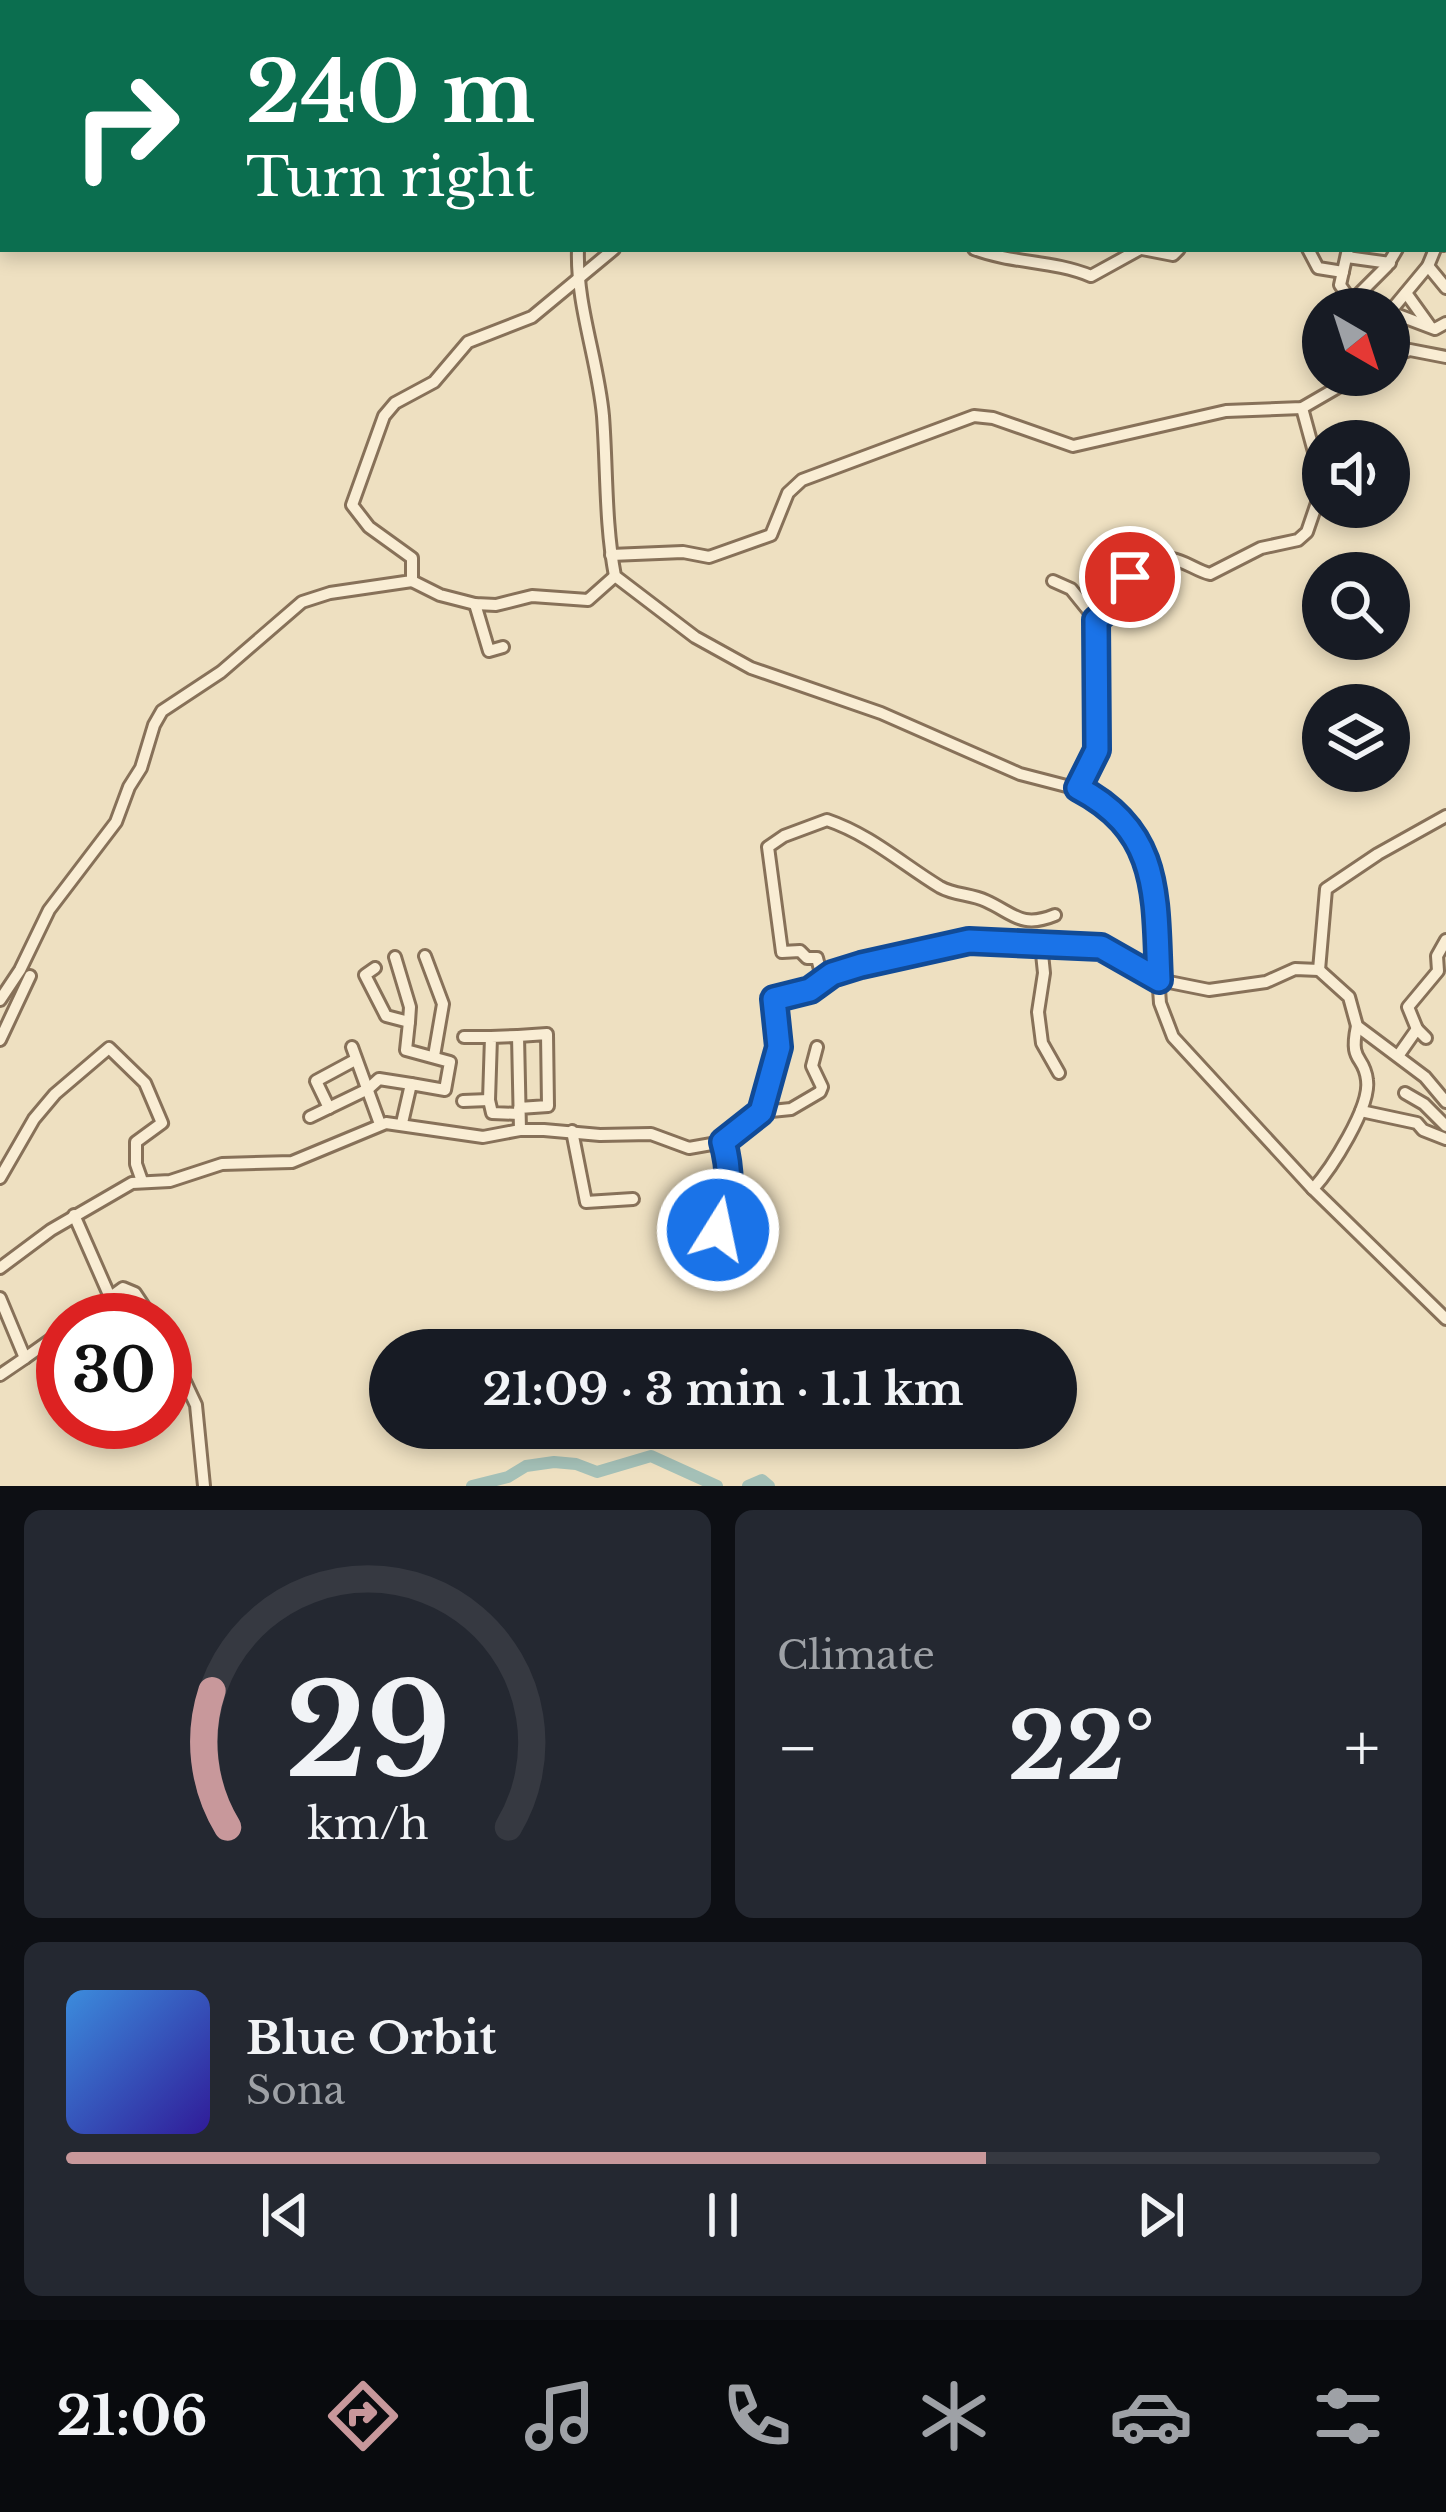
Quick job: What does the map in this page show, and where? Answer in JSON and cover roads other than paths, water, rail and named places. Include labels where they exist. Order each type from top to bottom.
[{"type":"street","points":[[578,252],[577,280],[602,414],[615,576],[695,637],[752,668],[881,713],[1020,774],[1078,788],[1107,804],[1146,854],[1162,1012],[1173,1037],[1446,1319]]},
{"type":"street","points":[[412,581],[412,558],[369,527],[352,505],[384,416],[395,403],[441,376],[461,346],[520,324],[610,252]]},
{"type":"street","points":[[985,252],[1019,261],[1057,263],[1091,276],[1136,252]]},
{"type":"street","points":[[1310,252],[1318,268],[1343,272]]},
{"type":"street","points":[[1390,263],[1347,253],[1341,289],[1355,298],[1390,263],[1396,252]]},
{"type":"street","points":[[1410,288],[1436,252]]},
{"type":"street","points":[[1428,266],[1446,288]]},
{"type":"street","points":[[1410,298],[1430,326]]},
{"type":"street","points":[[1410,319],[1438,329],[1446,322]]},
{"type":"street","points":[[1410,350],[1446,357]]},
{"type":"street","points":[[611,555],[683,552],[709,557],[748,546],[771,536],[788,493],[802,480],[974,416],[1073,446],[1226,411],[1302,408],[1322,396]]},
{"type":"street","points":[[1096,620],[1130,577],[1157,559],[1174,559],[1210,574],[1261,548],[1303,537],[1320,494],[1320,466],[1310,446],[1302,408]]},
{"type":"street","points":[[1,994],[65,886],[116,822],[162,712],[221,672],[302,602],[412,581],[475,604],[496,605],[532,596],[583,601],[597,595],[615,576]]},
{"type":"street","points":[[1053,581],[1071,589],[1096,620],[1097,750],[1078,788]]},
{"type":"street","points":[[475,604],[489,651],[503,646]]},
{"type":"street","points":[[1319,970],[1326,889],[1446,816]]},
{"type":"street","points":[[823,981],[817,958],[807,958],[800,951],[783,953],[768,848],[784,836],[827,820],[892,851],[945,890],[992,903],[1009,916],[1040,921],[1054,915]]},
{"type":"street","points":[[1398,1056],[1422,1034],[1408,1006],[1438,971],[1437,956],[1446,940]]},
{"type":"street","points":[[761,1112],[779,1047],[772,1002],[861,965],[969,941],[1105,948],[1159,980],[1209,990],[1266,982],[1295,969],[1319,970],[1349,997],[1357,1026],[1354,1055],[1368,1081],[1360,1111],[1318,1183]]},
{"type":"street","points":[[1041,944],[1045,973],[1038,1012],[1042,1043],[1059,1073]]},
{"type":"street","points":[[425,956],[443,1004],[434,1056]]},
{"type":"street","points":[[310,1117],[380,1079],[446,1089],[449,1060],[406,1050],[410,1007],[395,957]]},
{"type":"street","points":[[375,968],[365,974],[387,1018],[409,1022]]},
{"type":"street","points":[[0,1040],[30,976]]},
{"type":"street","points":[[1357,1026],[1425,1077],[1446,1102]]},
{"type":"street","points":[[464,1037],[544,1034],[549,1038],[549,1103],[544,1108],[492,1113],[491,1036]]},
{"type":"street","points":[[518,1036],[520,1130]]},
{"type":"street","points":[[0,1268],[74,1215],[142,1180],[170,1181],[223,1164],[286,1163],[380,1124],[402,1123],[483,1137],[520,1130],[654,1134],[689,1148],[723,1142],[761,1112],[790,1109],[820,1092],[812,1066],[817,1047]]},
{"type":"street","points":[[0,1178],[55,1094],[109,1048],[145,1083],[162,1123],[136,1142],[142,1180]]},
{"type":"street","points":[[490,1053],[519,1052]]},
{"type":"street","points":[[329,1108],[316,1081],[353,1054],[380,1124]]},
{"type":"street","points":[[402,1123],[411,1084]]},
{"type":"street","points":[[1405,1093],[1446,1126]]},
{"type":"street","points":[[463,1101],[489,1100]]},
{"type":"street","points":[[1360,1111],[1417,1123],[1446,1139]]},
{"type":"street","points":[[572,1131],[586,1202],[633,1199]]},
{"type":"street","points":[[706,1235],[718,1230],[724,1220],[728,1163],[723,1142]]},
{"type":"street","points":[[74,1215],[108,1293]]},
{"type":"street","points":[[0,1298],[25,1358]]},
{"type":"street","points":[[0,1375],[36,1350]]},
{"type":"street","points":[[192,1396],[204,1486]]},
{"type":"waterway","points":[[472,1486],[508,1477],[526,1466],[554,1462],[597,1472],[651,1456],[717,1486]]},
{"type":"waterway","points":[[748,1486],[762,1480],[769,1486]]}]
